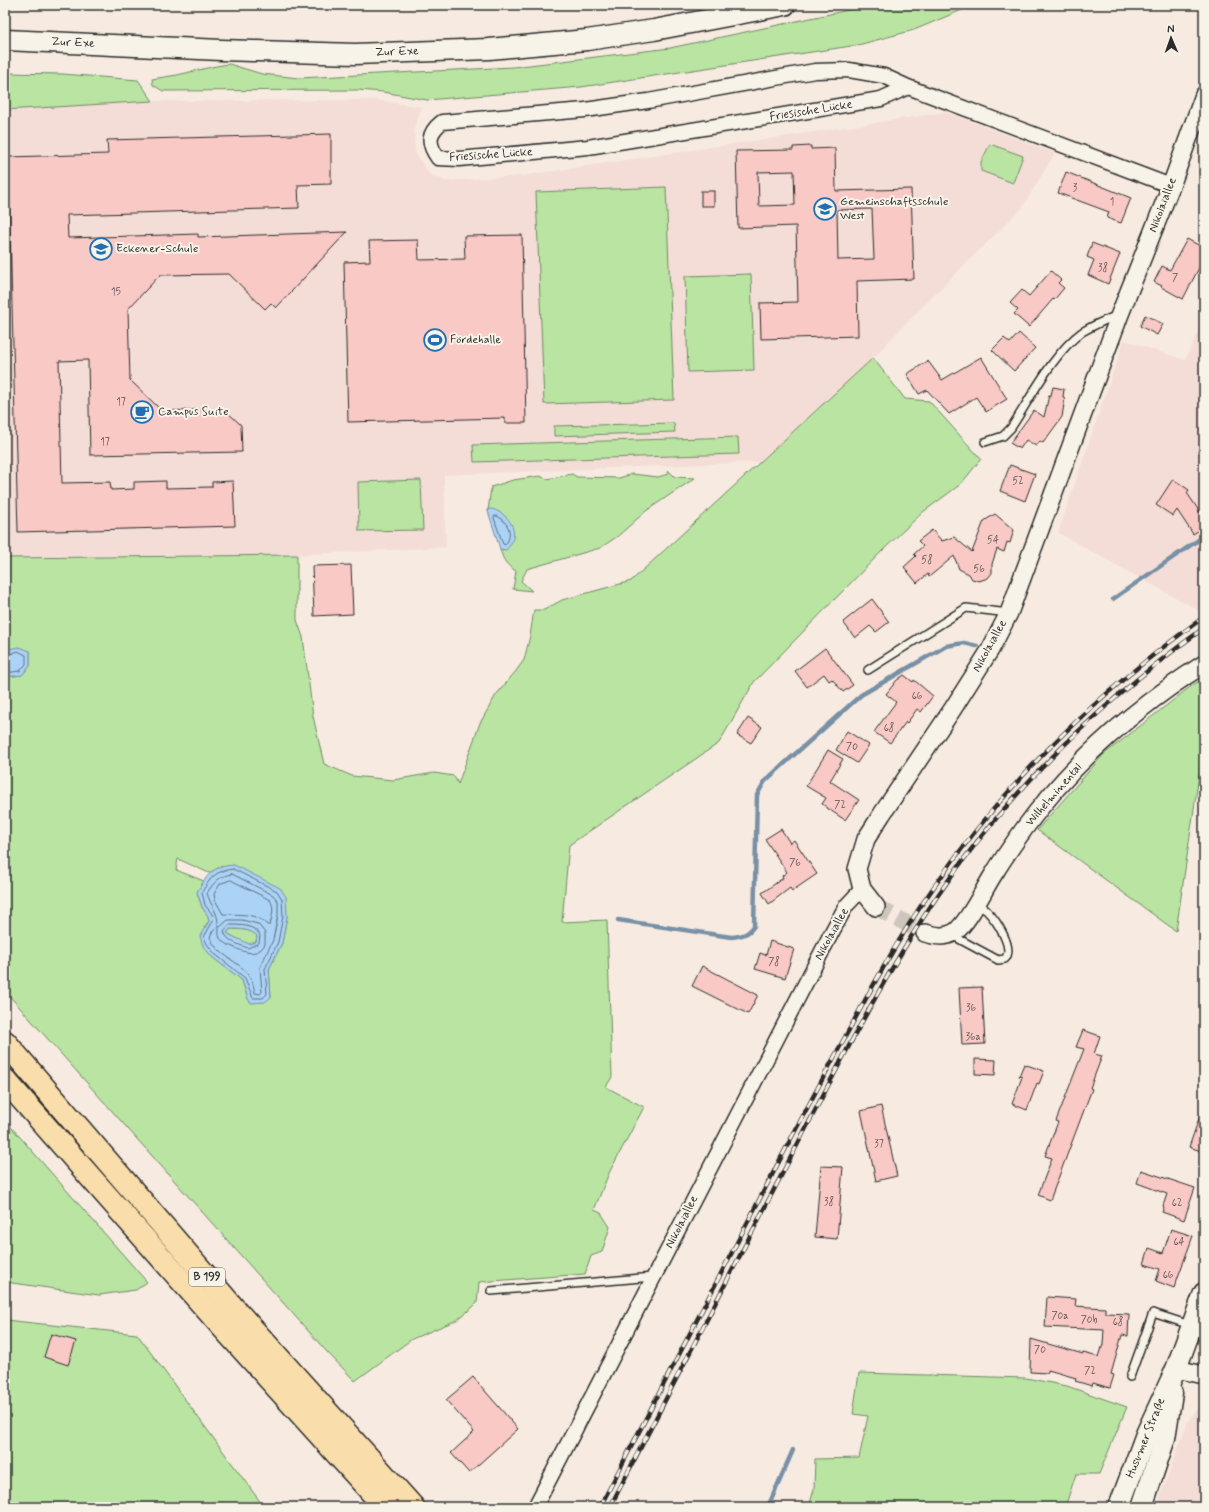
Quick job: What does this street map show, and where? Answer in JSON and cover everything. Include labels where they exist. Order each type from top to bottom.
[{"type":"highway","name":"B 199","points":[[5,1042],[232,1306],[413,1507]]},
{"type":"highway","name":"B 199","points":[[5,1080],[216,1320],[385,1507]]},
{"type":"main road","name":"Zur Exe","points":[[5,40],[355,54],[489,49],[587,40],[639,33],[785,5]]},
{"type":"main road","name":"Husumer Straße","points":[[1119,1507],[1146,1434],[1176,1369],[1204,1293]]},
{"type":"main road","name":"Husumer Straße","points":[[1142,1507],[1165,1438],[1176,1369]]},
{"type":"street","name":"Friesische Lücke","points":[[908,87],[881,99],[588,147],[459,159],[438,158],[431,149],[433,129],[442,122],[585,110],[648,101],[816,71],[849,70],[884,76],[908,87],[1171,186]]},
{"type":"street","name":"Nikolaiallee","points":[[535,1507],[833,930],[846,906],[862,889],[857,869],[866,840],[990,650],[1009,613],[1120,314],[1171,186],[1204,95]]},
{"type":"street","name":"Wilhelminental","points":[[954,933],[963,925],[995,872],[1025,828],[1062,782],[1098,745],[1133,715],[1204,664]]},
{"type":"street","points":[[862,889],[876,907]]},
{"type":"street","points":[[925,933],[936,936],[946,936],[954,933]]},
{"type":"street","points":[[1176,1369],[1204,1375]]},
{"type":"lane","points":[[985,442],[1003,436],[1011,428],[1051,366],[1076,338],[1099,322],[1120,314]]},
{"type":"lane","points":[[868,670],[966,608],[1009,613]]},
{"type":"lane","points":[[954,933],[959,939],[998,960],[1005,959],[1008,956],[1009,949],[1000,929],[987,910],[976,904]]},
{"type":"lane","points":[[491,1291],[653,1277]]},
{"type":"lane","points":[[1130,1377],[1153,1313],[1192,1326]]},
{"type":"shaded area","points":[[376,100],[422,107],[414,128],[415,152],[430,175],[446,181],[520,176],[946,112],[1055,153],[1022,208],[915,314],[873,358],[760,462],[444,475],[446,547],[292,555],[6,558],[5,110],[153,101]]},
{"type":"shaded area","points":[[1204,320],[1204,608],[1200,611],[1058,533],[1124,340],[1185,360]]},
{"type":"shaded area","points":[[1204,1405],[1204,1507],[1156,1507],[1188,1421],[1198,1409]]},
{"type":"green space","points":[[872,5],[974,5],[914,30],[858,45],[581,87],[427,100],[383,92],[358,90],[163,91],[153,85],[152,79],[229,64],[262,74],[299,78],[513,67],[670,48]]},
{"type":"green space","points":[[5,73],[63,74],[138,80],[153,101],[5,110]]},
{"type":"green space","points":[[990,144],[1023,156],[1013,183],[981,171],[981,162]]},
{"type":"green space","points":[[666,187],[674,400],[544,404],[536,192]]},
{"type":"green space","points":[[751,274],[754,370],[688,372],[685,276]]},
{"type":"green space","points":[[873,358],[905,399],[929,401],[981,459],[961,484],[923,512],[883,550],[754,682],[719,743],[569,845],[562,922],[607,920],[612,1077],[606,1087],[644,1107],[609,1173],[594,1210],[601,1213],[610,1227],[602,1252],[591,1256],[585,1274],[479,1282],[477,1303],[457,1320],[412,1339],[355,1381],[327,1352],[5,991],[5,677],[22,675],[30,666],[30,651],[9,649],[5,653],[5,555],[6,558],[297,555],[297,620],[303,637],[313,716],[324,764],[352,776],[393,780],[434,773],[454,776],[458,784],[480,723],[496,695],[524,660],[534,610],[544,610],[562,600],[631,581]],"holes":[[[178,859],[209,873],[222,866],[287,916],[282,943],[269,969],[271,997],[248,999],[242,980],[212,957],[204,927],[209,921],[208,916],[202,907],[197,892],[204,881],[176,870]]]},
{"type":"green space","points":[[674,423],[675,432],[554,436],[554,426]]},
{"type":"green space","points":[[738,437],[739,454],[474,462],[473,445]]},
{"type":"green space","points":[[668,470],[675,477],[695,478],[646,511],[618,536],[600,548],[527,569],[521,581],[532,591],[513,589],[516,571],[507,564],[504,559],[500,549],[503,550],[488,511],[491,487],[513,480],[540,476],[547,479],[572,474],[577,477],[619,478],[632,474],[658,477],[668,474]]},
{"type":"green space","points":[[421,480],[423,530],[359,531],[358,482]]},
{"type":"green space","points":[[1204,678],[1204,741],[1176,931],[1037,830],[1103,755],[1190,687]]},
{"type":"green space","points":[[230,929],[252,932],[257,936],[256,942],[249,945],[227,933]]},
{"type":"green space","points":[[5,1120],[147,1282],[136,1290],[99,1295],[5,1282]]},
{"type":"green space","points":[[5,1320],[137,1334],[264,1507],[5,1507]]},
{"type":"green space","points":[[859,1373],[1026,1378],[1067,1386],[1127,1407],[1099,1474],[1076,1474],[1065,1507],[809,1507],[814,1489],[815,1459],[859,1458],[868,1416],[853,1414]]},
{"type":"water","points":[[490,509],[504,515],[508,519],[513,529],[512,540],[506,550],[500,549],[488,511]]},
{"type":"water","points":[[19,647],[30,651],[30,666],[22,675],[5,677],[5,653],[9,649]]},
{"type":"water","points":[[234,865],[280,888],[286,897],[287,916],[282,943],[269,969],[271,997],[265,1002],[251,1003],[248,999],[242,980],[212,957],[203,946],[200,936],[209,921],[197,892],[211,872],[220,867]],"holes":[[[230,929],[252,932],[257,936],[256,942],[249,944],[230,935],[227,933]]]},
{"type":"building","points":[[331,134],[331,184],[298,185],[299,208],[67,215],[68,238],[198,234],[198,237],[347,232],[276,308],[271,303],[265,309],[229,274],[160,275],[128,309],[130,380],[162,411],[224,409],[241,425],[242,452],[90,455],[88,360],[59,361],[62,483],[110,482],[111,490],[134,489],[134,482],[166,481],[166,488],[212,487],[212,482],[233,481],[235,526],[18,532],[8,157],[108,154],[107,140]]},
{"type":"building","name":"Gemeinschaftsschule West","points":[[811,146],[811,149],[835,148],[836,191],[911,189],[914,279],[857,281],[858,336],[761,339],[760,303],[798,302],[796,226],[738,228],[736,151],[793,150],[793,147]],"holes":[[[794,171],[795,205],[759,206],[758,172]],[[872,209],[874,259],[838,260],[837,210]]]},
{"type":"building","points":[[1066,172],[1131,198],[1121,223],[1107,218],[1109,212],[1058,193]]},
{"type":"building","points":[[701,191],[714,191],[714,206],[701,206]]},
{"type":"building","name":"Fördehalle","points":[[522,235],[526,423],[505,423],[505,418],[348,422],[344,262],[370,261],[369,241],[418,240],[419,260],[465,259],[464,236]]},
{"type":"building","points":[[1187,239],[1204,248],[1204,258],[1183,299],[1154,282],[1162,266],[1170,270]]},
{"type":"building","points":[[1092,243],[1120,254],[1108,284],[1088,275],[1094,260],[1087,257]]},
{"type":"building","points":[[1051,271],[1061,280],[1058,283],[1064,288],[1029,327],[1014,314],[1018,310],[1010,303],[1022,290],[1029,296]]},
{"type":"building","points":[[1145,315],[1163,324],[1157,335],[1140,326]]},
{"type":"building","points":[[1019,333],[1035,348],[1014,371],[992,350],[1004,338],[1010,343]]},
{"type":"building","points":[[981,357],[1007,399],[986,412],[976,397],[949,414],[927,390],[919,394],[907,374],[928,361],[942,380]]},
{"type":"building","points":[[1053,387],[1064,389],[1063,397],[1065,398],[1062,417],[1043,443],[1040,441],[1036,446],[1026,440],[1020,449],[1010,443],[1034,410],[1044,417],[1049,395],[1051,395]]},
{"type":"building","points":[[1010,465],[1035,474],[1025,501],[1000,491]]},
{"type":"building","points":[[1173,479],[1189,490],[1187,493],[1204,518],[1204,527],[1193,534],[1177,510],[1173,516],[1156,505]]},
{"type":"building","points":[[995,514],[1014,530],[1010,543],[1007,542],[1004,552],[997,549],[992,564],[992,573],[988,578],[979,581],[972,579],[969,574],[959,569],[954,556],[929,577],[928,574],[917,583],[904,567],[916,556],[914,554],[923,546],[918,541],[932,530],[942,541],[954,537],[972,552],[984,521]]},
{"type":"building","points":[[351,565],[353,614],[314,616],[312,566]]},
{"type":"building","points":[[872,599],[889,622],[876,632],[870,626],[855,638],[843,622]]},
{"type":"building","points":[[825,648],[853,685],[843,692],[832,679],[829,681],[824,674],[807,687],[795,671]]},
{"type":"building","points":[[904,675],[913,682],[914,680],[933,696],[921,712],[917,709],[890,743],[874,732],[896,702],[886,694],[897,680]]},
{"type":"building","points":[[748,718],[762,727],[751,743],[737,735]]},
{"type":"building","points":[[847,731],[869,745],[857,763],[836,750]]},
{"type":"building","points":[[828,750],[843,759],[830,781],[859,800],[845,820],[822,804],[826,798],[806,786]]},
{"type":"building","points":[[781,829],[790,843],[794,840],[817,874],[792,891],[790,888],[769,904],[762,893],[783,878],[782,876],[787,872],[765,839]]},
{"type":"building","points":[[770,941],[794,949],[785,978],[755,969],[760,953],[766,955]]},
{"type":"building","points":[[702,966],[758,995],[748,1014],[692,986]]},
{"type":"building","points":[[982,987],[985,1044],[962,1045],[959,988]]},
{"type":"building","points":[[1083,1030],[1100,1036],[1094,1054],[1102,1056],[1090,1088],[1092,1089],[1050,1200],[1038,1195],[1052,1158],[1045,1156],[1058,1122],[1056,1121],[1084,1049],[1076,1047]]},
{"type":"building","points":[[975,1059],[996,1060],[995,1075],[975,1074]]},
{"type":"building","points":[[1024,1064],[1044,1071],[1039,1084],[1037,1083],[1027,1110],[1012,1104],[1022,1077],[1019,1076]]},
{"type":"building","points":[[881,1106],[897,1176],[876,1181],[861,1111]]},
{"type":"building","points":[[1202,1110],[1204,1110],[1204,1152],[1189,1147]]},
{"type":"building","points":[[821,1166],[843,1167],[837,1239],[815,1237]]},
{"type":"building","points":[[1141,1170],[1195,1188],[1184,1220],[1162,1212],[1167,1194],[1137,1183]]},
{"type":"building","points":[[1171,1229],[1193,1236],[1174,1288],[1156,1281],[1160,1269],[1144,1264],[1149,1248],[1163,1253]]},
{"type":"building","points":[[1047,1297],[1076,1299],[1075,1306],[1105,1308],[1105,1313],[1129,1314],[1128,1336],[1122,1335],[1111,1374],[1114,1375],[1110,1388],[1093,1383],[1092,1386],[1075,1381],[1076,1378],[1048,1370],[1048,1373],[1030,1372],[1031,1339],[1099,1357],[1103,1344],[1104,1330],[1045,1327]]},
{"type":"building","points":[[51,1334],[76,1341],[68,1365],[44,1357]]},
{"type":"building","points":[[473,1377],[518,1429],[469,1473],[451,1453],[474,1432],[446,1400]]},
{"type":"waterway","points":[[1113,599],[1204,536]]},
{"type":"waterway","points":[[618,920],[731,937],[747,933],[754,926],[757,795],[765,781],[861,695],[946,646],[964,643],[977,646]]},
{"type":"waterway","points":[[768,1507],[793,1450]]},
{"type":"tunnel","points":[[876,907],[925,933]]},
{"type":"railway","points":[[600,1507],[782,1157],[882,969],[931,891],[960,851],[1022,776],[1090,709],[1126,677],[1164,646],[1204,617]]},
{"type":"railway","points":[[610,1507],[855,1035],[914,931],[936,898],[993,822],[1058,751],[1129,687],[1204,628]]},
{"type":"place","name":"Gemeinschaftsschule West","points":[[825,209]]},
{"type":"place","name":"Eckener-Schule","points":[[101,249]]},
{"type":"place","name":"Fördehalle","points":[[435,340]]},
{"type":"place","name":"Campus Suite","points":[[142,412]]}]
